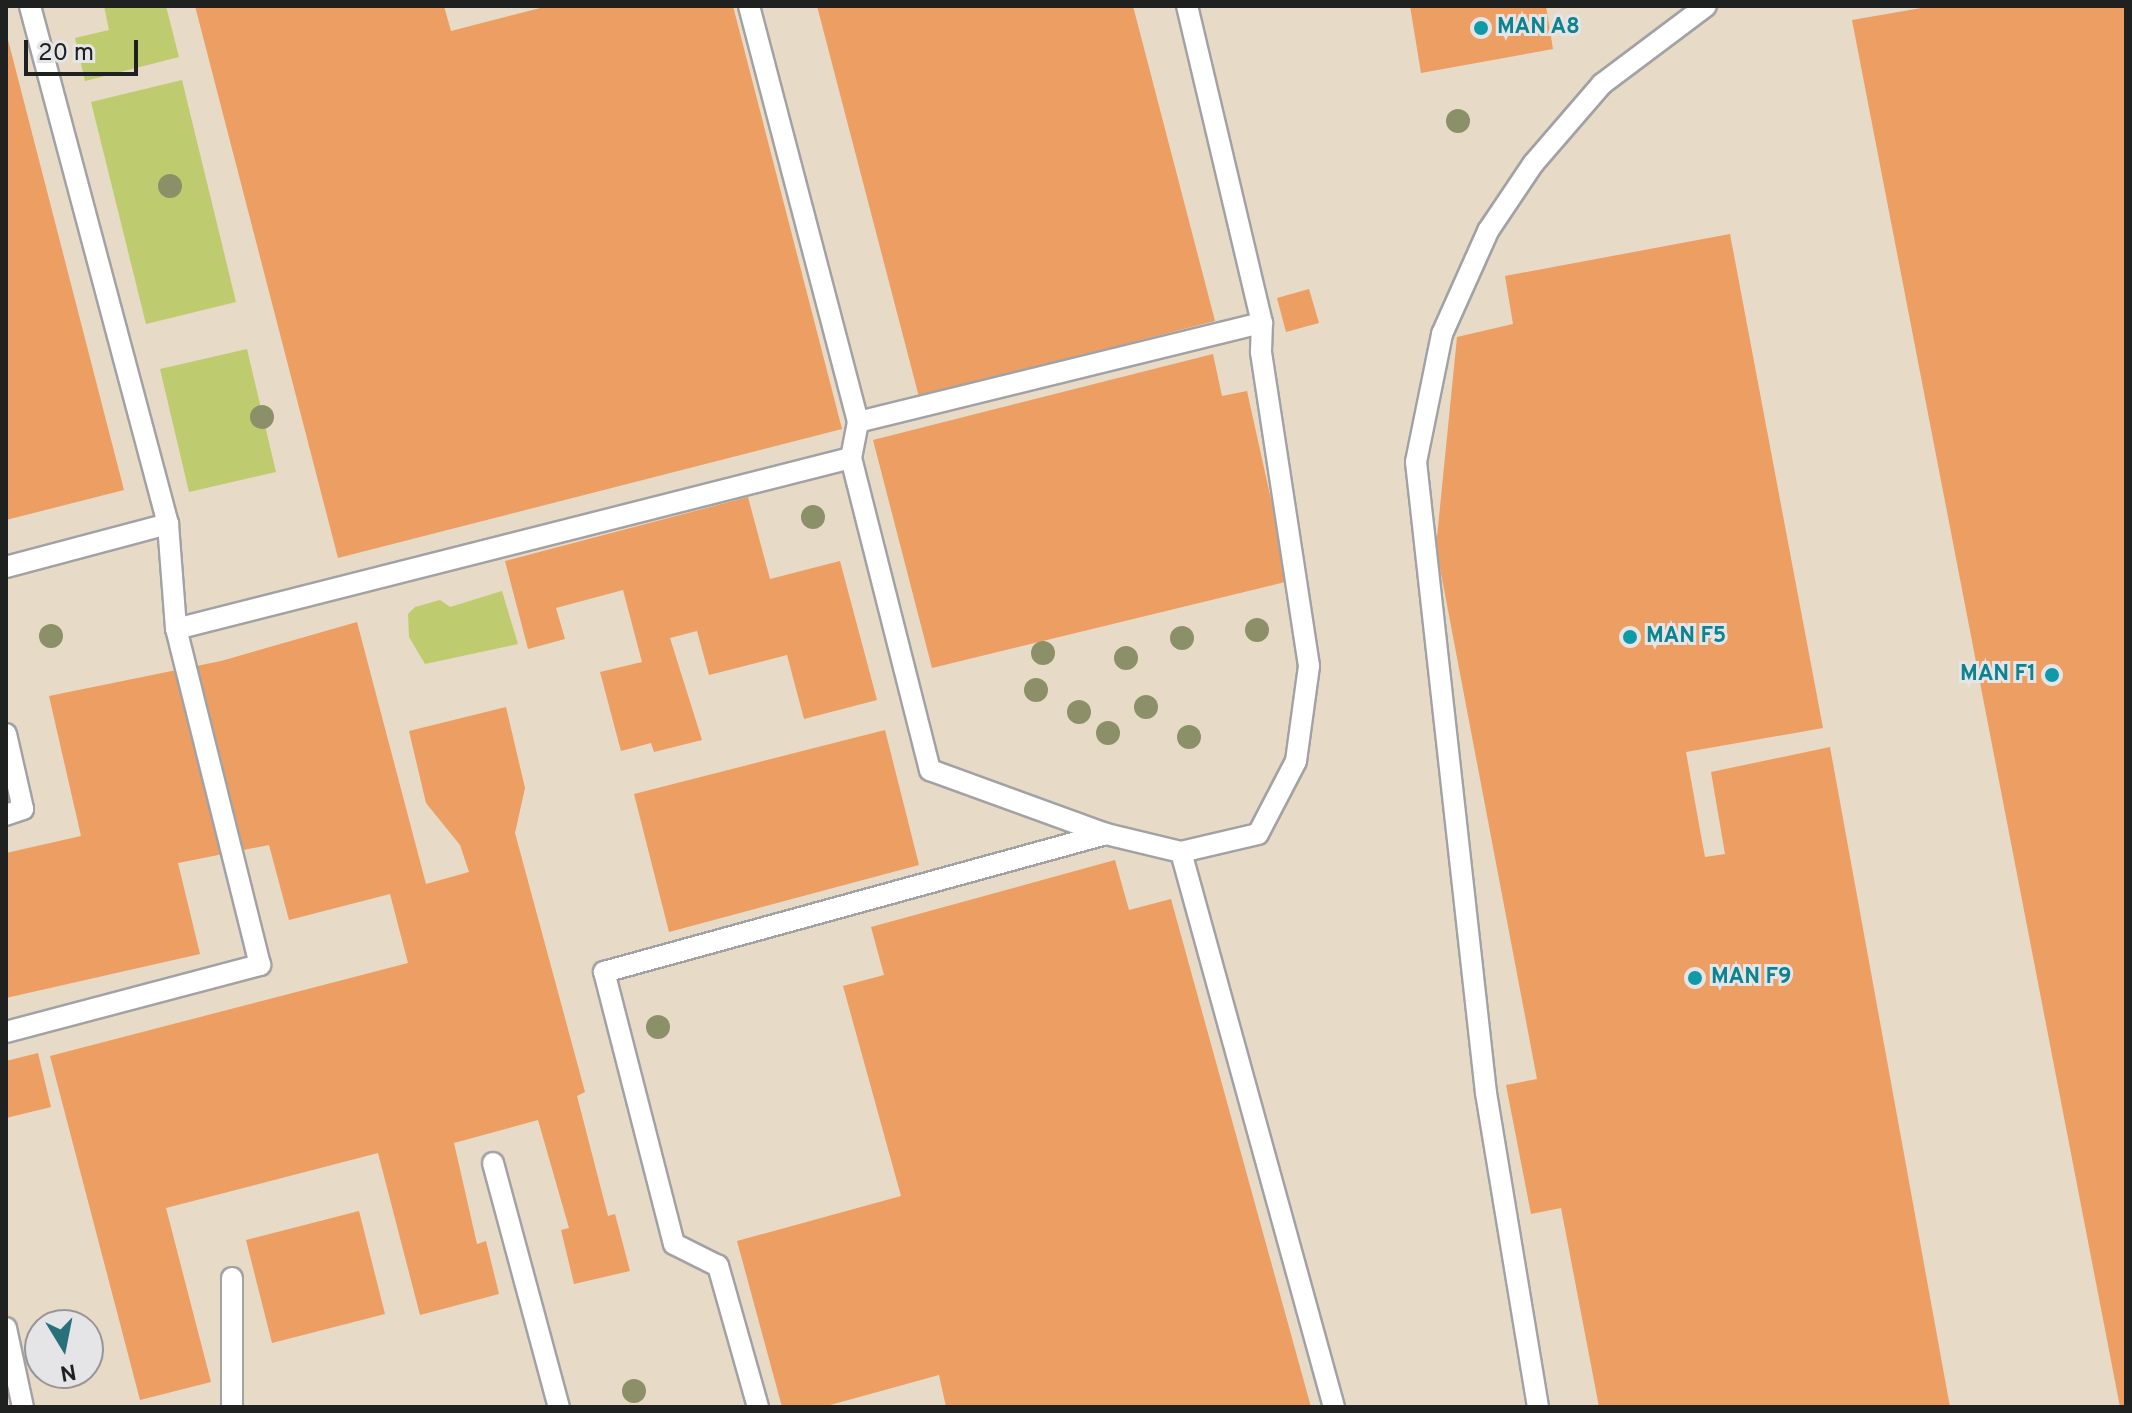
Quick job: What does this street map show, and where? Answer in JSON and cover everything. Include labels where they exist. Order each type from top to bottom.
[{"type":"lane","points":[[6,1032],[260,965],[176,629],[168,524],[30,6]]},
{"type":"lane","points":[[749,6],[858,422],[851,458],[930,770],[1106,834],[1181,852],[1258,834],[1296,761],[1309,666],[1261,351],[1262,323],[1187,6]]},
{"type":"lane","points":[[1538,1407],[1486,1093],[1416,462],[1442,334],[1488,231],[1533,164],[1602,84],[1706,6]]},
{"type":"lane","points":[[858,422],[1262,323]]},
{"type":"lane","points":[[176,629],[851,458]]},
{"type":"lane","points":[[6,567],[168,524]]},
{"type":"lane","points":[[6,734],[23,809],[6,815]]},
{"type":"lane","points":[[758,1407],[718,1266],[674,1244],[604,972],[1106,834]]},
{"type":"lane","points":[[1181,852],[1334,1407]]},
{"type":"lane","points":[[493,1163],[559,1407]]},
{"type":"lane","points":[[232,1278],[232,1407]]},
{"type":"lane","points":[[6,1328],[23,1407]]},
{"type":"shaded area","points":[[6,6],[2126,6],[2126,1407],[6,1407]]},
{"type":"green space","points":[[104,6],[166,6],[179,57],[85,81],[75,38],[109,30]]},
{"type":"green space","points":[[182,80],[236,302],[146,324],[91,102]]},
{"type":"green space","points":[[247,349],[276,472],[189,492],[160,369]]},
{"type":"green space","points":[[502,591],[518,644],[425,664],[409,637],[408,614],[415,607],[440,600],[450,607]]},
{"type":"building","points":[[195,6],[444,6],[451,31],[548,6],[733,6],[842,429],[338,558]]},
{"type":"building","points":[[817,6],[1133,6],[1215,321],[919,397]]},
{"type":"building","name":"MAN A8","points":[[1410,6],[1546,6],[1553,49],[1421,73]]},
{"type":"building","name":"MAN F1","points":[[1933,6],[2126,6],[2126,1407],[2120,1407],[1852,20]]},
{"type":"building","points":[[6,32],[124,490],[6,520]]},
{"type":"building","points":[[1730,234],[1823,728],[1686,752],[1705,857],[1725,854],[1711,772],[1830,747],[1950,1407],[1599,1407],[1561,1208],[1531,1214],[1506,1085],[1537,1079],[1436,547],[1457,337],[1513,324],[1505,276]]},
{"type":"building","points":[[1309,289],[1319,323],[1286,332],[1277,298]]},
{"type":"building","points":[[1213,354],[1222,396],[1247,391],[1289,581],[932,668],[873,440]]},
{"type":"building","points":[[748,497],[770,579],[840,561],[877,700],[804,719],[787,655],[709,675],[697,631],[670,638],[702,740],[654,752],[651,743],[621,751],[600,672],[642,662],[623,590],[556,608],[565,639],[528,649],[505,561]]},
{"type":"building","points":[[357,622],[426,884],[469,872],[460,845],[426,803],[409,731],[506,707],[525,788],[515,833],[585,1092],[577,1096],[608,1216],[615,1214],[630,1271],[574,1284],[561,1230],[569,1228],[538,1120],[454,1143],[477,1244],[486,1241],[499,1294],[420,1315],[378,1153],[166,1208],[211,1382],[140,1400],[50,1056],[408,963],[390,894],[289,920],[269,845],[178,863],[200,954],[6,998],[6,853],[81,836],[49,696],[221,661]]},
{"type":"building","points":[[885,730],[919,865],[669,932],[634,794]]},
{"type":"building","points":[[1115,860],[1129,910],[1171,899],[1311,1407],[946,1407],[939,1375],[823,1407],[782,1407],[737,1241],[901,1196],[843,986],[884,975],[871,927]]},
{"type":"building","points":[[38,1053],[51,1107],[6,1118],[6,1061]]},
{"type":"building","points":[[359,1211],[385,1314],[272,1343],[246,1240]]},
{"type":"place","name":"MAN A8","points":[[1481,28]]},
{"type":"place","name":"MAN F5","points":[[1630,637]]},
{"type":"place","name":"MAN F1","points":[[2052,675]]},
{"type":"place","name":"MAN F9","points":[[1695,978]]}]
